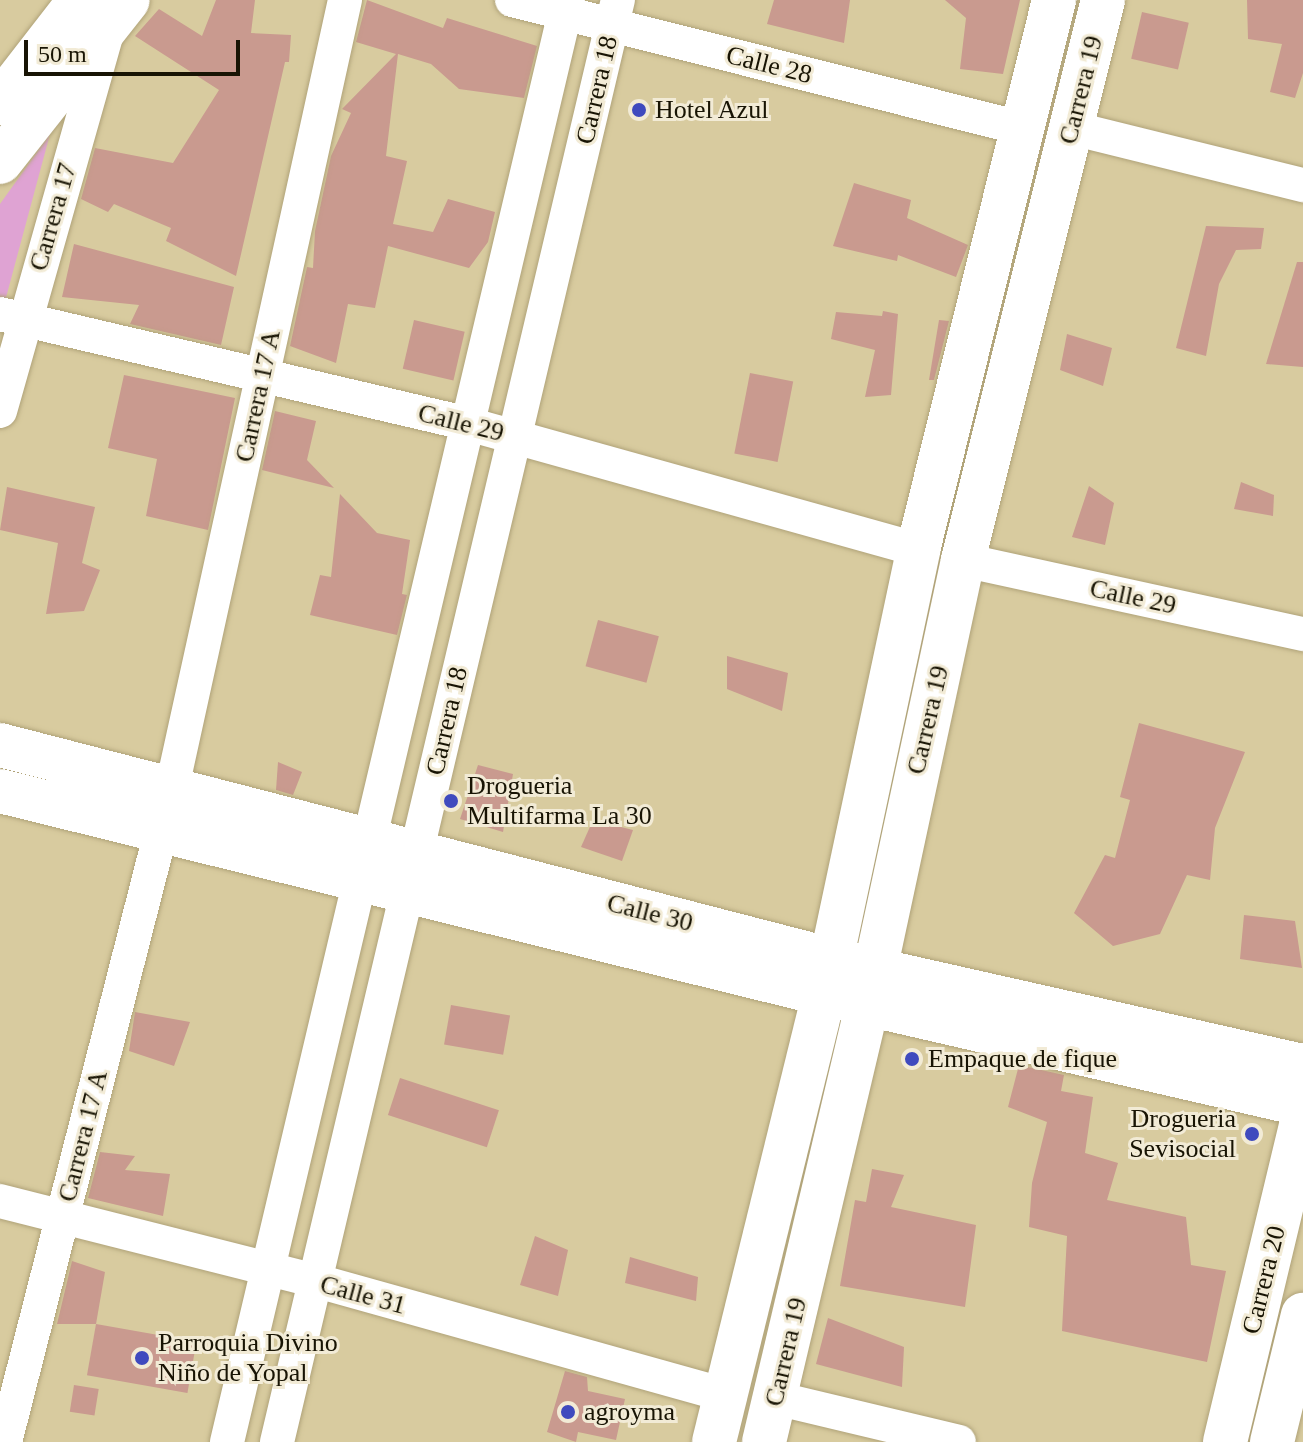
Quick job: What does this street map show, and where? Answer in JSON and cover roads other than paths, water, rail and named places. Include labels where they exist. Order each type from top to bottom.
[{"type":"main road","name":"Carrera 19","points":[[764,1442],[775,1398],[849,981],[918,550],[1025,129],[1054,0]]},
{"type":"main road","name":"Carrera 19","points":[[714,1442],[725,1395],[849,981],[963,560],[1103,0]]},
{"type":"main road","points":[[0,103],[106,8]]},
{"type":"main road","points":[[0,162],[106,8]]},
{"type":"main road","name":"Calle 30","points":[[0,745],[166,811]]},
{"type":"main road","name":"Calle 30","points":[[0,791],[166,811],[849,981],[1303,1105]]},
{"type":"main road","name":"Calle 30","points":[[849,981],[1303,1066]]},
{"type":"main road","name":"Carrera 20","points":[[1225,1442],[1303,1118]]},
{"type":"main road","name":"Carrera 20","points":[[1272,1442],[1303,1315]]},
{"type":"street","name":"Carrera 17 A","points":[[5,1442],[166,811],[345,0]]},
{"type":"street","name":"Calle 28","points":[[512,0],[615,12],[1025,129]]},
{"type":"street","name":"Carrera 18","points":[[227,1442],[566,7]]},
{"type":"street","name":"Carrera 17","points":[[0,411],[11,317],[106,8]]},
{"type":"street","name":"Carrera 18","points":[[277,1442],[615,12]]},
{"type":"street","points":[[1072,128],[1303,185]]},
{"type":"street","name":"Calle 29","points":[[11,317],[468,424],[918,550]]},
{"type":"street","name":"Calle 29","points":[[963,560],[1303,634]]},
{"type":"street","name":"Calle 31","points":[[0,1201],[267,1272],[317,1281],[725,1395]]},
{"type":"street","points":[[775,1398],[959,1442]]},
{"type":"place","name":"Hotel Azul","points":[[639,110]]},
{"type":"place","name":"Drogueria Multifarma La 30","points":[[451,801]]},
{"type":"place","name":"Empaque de fique","points":[[912,1059]]},
{"type":"place","name":"Drogueria Sevisocial","points":[[1252,1134]]},
{"type":"place","name":"Parroquia Divino Niño de Yopal","points":[[142,1358]]},
{"type":"place","name":"agroyma","points":[[568,1412]]}]
